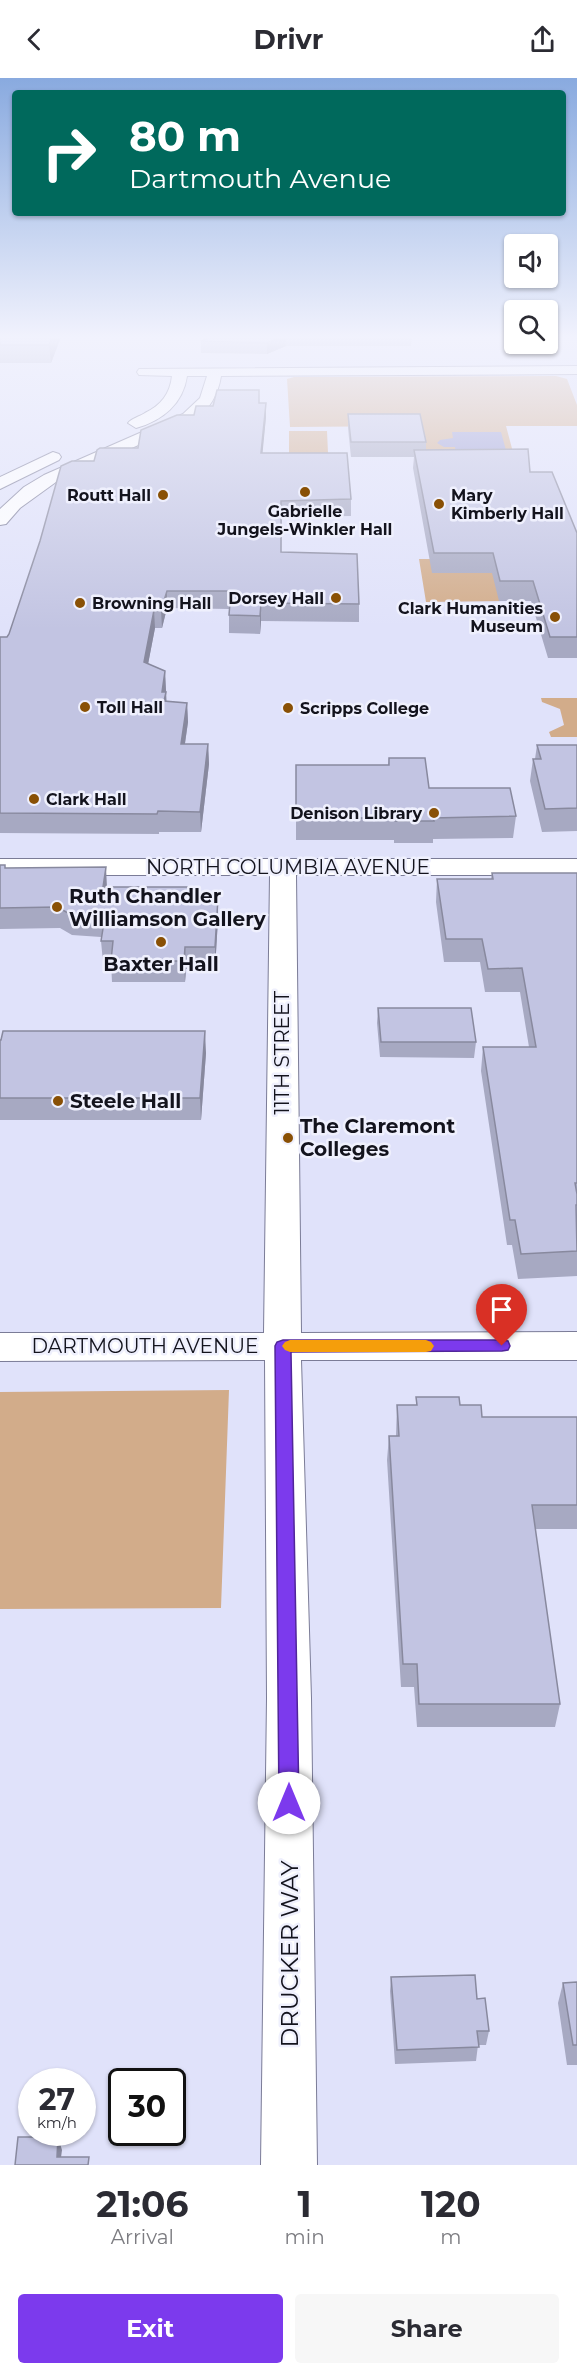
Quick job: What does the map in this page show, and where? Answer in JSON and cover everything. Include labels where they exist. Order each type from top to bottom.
[{"type":"street","points":[[0,520],[9,507],[46,481],[152,434]]},
{"type":"street","points":[[0,484],[31,466],[69,450]]},
{"type":"street","name":"NORTH COLUMBIA AVENUE","points":[[0,867],[577,867]]},
{"type":"street","name":"11TH STREET","points":[[283,867],[281,1224],[283,1346]]},
{"type":"street","name":"DRUCKER WAY","points":[[283,1346],[289,1698],[288,2165]]},
{"type":"street","name":"DARTMOUTH AVENUE","points":[[0,1347],[577,1346]]},
{"type":"shaded area","points":[[289,434],[327,434],[328,453],[289,453]]},
{"type":"shaded area","points":[[421,434],[508,434],[514,456],[425,457]]},
{"type":"shaded area","points":[[419,559],[493,559],[504,601],[426,602]]},
{"type":"shaded area","points":[[541,698],[577,698],[577,737],[551,737],[549,732],[564,725],[560,709],[542,702]]},
{"type":"shaded area","points":[[229,1390],[221,1608],[0,1609],[0,1392]]},
{"type":"water","points":[[452,434],[502,434],[507,454],[456,454],[455,447],[444,447],[437,443],[440,440],[453,438]]},
{"type":"building","points":[[140,434],[263,434],[261,453],[347,453],[351,499],[281,501],[281,552],[357,554],[359,604],[261,603],[260,616],[229,615],[231,591],[167,591],[161,610],[154,610],[144,662],[165,671],[162,692],[166,692],[164,701],[187,703],[181,744],[208,744],[200,812],[0,813],[0,637],[7,637],[9,634],[40,541],[61,466],[72,461],[94,461],[97,450],[100,448],[138,448]]},
{"type":"building","points":[[350,434],[424,434],[426,442],[351,442]]},
{"type":"building","points":[[528,449],[530,472],[552,472],[577,533],[577,637],[550,637],[533,581],[500,581],[493,553],[434,553],[414,450]]},
{"type":"building","points":[[537,745],[577,745],[577,808],[545,809],[533,759],[541,759]]},
{"type":"building","points":[[389,758],[425,758],[429,788],[510,788],[516,816],[433,818],[434,821],[395,821],[395,818],[296,818],[296,765],[389,765]]},
{"type":"building","points":[[0,865],[5,865],[5,868],[106,867],[103,887],[190,887],[190,898],[218,898],[215,947],[185,947],[184,961],[111,961],[113,941],[101,941],[105,916],[70,914],[57,907],[0,908]]},
{"type":"building","points":[[492,873],[577,873],[577,1183],[575,1183],[577,1251],[521,1254],[515,1220],[510,1220],[483,1047],[536,1047],[522,968],[488,969],[482,939],[446,939],[437,879],[493,879]]},
{"type":"building","points":[[378,1008],[471,1008],[476,1042],[381,1042]]},
{"type":"building","points":[[3,1031],[205,1031],[200,1098],[0,1098],[0,1040]]},
{"type":"building","points":[[416,1397],[459,1397],[460,1405],[481,1405],[482,1417],[577,1417],[577,1505],[532,1505],[560,1704],[419,1704],[417,1664],[403,1664],[389,1436],[399,1436],[397,1405],[417,1405]]},
{"type":"building","points":[[475,1975],[477,1999],[485,1998],[489,2031],[477,2031],[479,2047],[397,2050],[391,1977]]},
{"type":"building","points":[[577,1982],[577,2045],[573,2045],[563,1983]]},
{"type":"building","points":[[18,2137],[18,2146],[58,2146],[57,2157],[89,2157],[88,2165],[15,2165]]},
{"type":"slow traffic","points":[[290,1346],[426,1346]]},
{"type":"place","name":"Gabrielle Jungels-Winkler Hall","points":[[305,492]]},
{"type":"place","name":"Routt Hall","points":[[163,495]]},
{"type":"place","name":"Mary Kimberly Hall","points":[[439,504]]},
{"type":"place","name":"Dorsey Hall","points":[[336,598]]},
{"type":"place","name":"Browning Hall","points":[[80,603]]},
{"type":"place","name":"Clark Humanities Museum","points":[[555,617]]},
{"type":"place","name":"Toll Hall","points":[[85,707]]},
{"type":"place","name":"Scripps College","points":[[288,708]]},
{"type":"place","name":"Clark Hall","points":[[34,799]]},
{"type":"place","name":"Denison Library","points":[[434,813]]},
{"type":"place","name":"Ruth Chandler Williamson Gallery","points":[[57,907]]},
{"type":"place","name":"Baxter Hall","points":[[161,942]]},
{"type":"place","name":"Steele Hall","points":[[58,1101]]},
{"type":"place","name":"The Claremont Colleges","points":[[288,1138]]},
{"type":"route","points":[[289,1803],[283,1346],[502,1346]]}]
